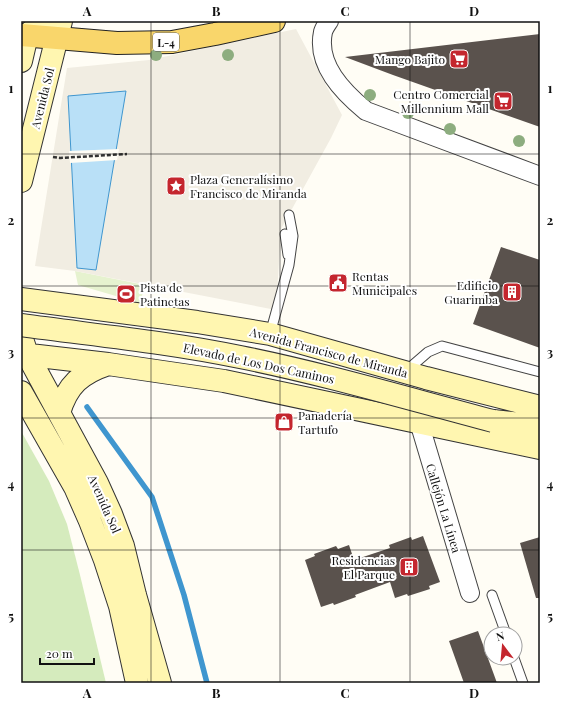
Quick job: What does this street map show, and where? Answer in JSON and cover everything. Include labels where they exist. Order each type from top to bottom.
[{"type":"main road","points":[[21,61],[24,35],[44,21]]},
{"type":"main road","name":"L-4","points":[[24,35],[59,30],[117,43],[172,42],[269,25]]},
{"type":"main road","name":"Avenida Sol","points":[[21,181],[59,30]]},
{"type":"main road","name":"Avenida Francisco de Miranda","points":[[21,299],[270,334],[405,372],[540,407]]},
{"type":"main road","points":[[112,364],[98,343],[95,331],[97,323],[101,317],[122,312]]},
{"type":"main road","name":"Elevado de Los Dos Caminos","points":[[21,325],[173,345],[241,357],[316,374],[493,422],[540,441]]},
{"type":"main road","points":[[23,348],[112,364],[224,380],[540,448]]},
{"type":"main road","name":"Avenida Sol","points":[[23,348],[97,482],[111,514],[123,546],[160,683]]},
{"type":"main road","points":[[60,413],[66,395],[78,378],[92,369],[112,364]]},
{"type":"main road","name":"Avenida Sol","points":[[21,392],[74,487],[90,521],[120,606],[137,683]]},
{"type":"main road","name":"Elevado de Los Dos Caminos","points":[[493,422],[540,426]]},
{"type":"street","points":[[329,21],[323,31],[323,49],[326,64],[334,79],[353,101],[366,111],[540,176]]},
{"type":"street","name":"Callejón La Línea","points":[[419,422],[470,593]]},
{"type":"lane","points":[[270,334],[290,265],[293,236],[289,215]]},
{"type":"lane","points":[[285,234],[290,265]]},
{"type":"lane","points":[[405,372],[428,352],[442,346],[540,372]]},
{"type":"lane","points":[[492,594],[503,626]]},
{"type":"lane","points":[[517,666],[523,683]]},
{"type":"path","points":[[53,157],[60,158],[127,154]]},
{"type":"green space","points":[[528,21],[528,22],[479,22]]},
{"type":"green space","name":"Pista de Patinetas","points":[[75,271],[145,285],[140,303],[78,285]]},
{"type":"green space","points":[[21,431],[49,481],[67,524],[106,683],[21,683]]},
{"type":"shaded area","name":"Plaza Generalísimo Francisco de Miranda","points":[[296,29],[342,115],[281,229],[276,310],[75,271],[35,266],[67,68],[149,60]]},
{"type":"water","points":[[126,91],[96,270],[77,268],[68,96]]},
{"type":"pier","points":[[119,149],[117,160],[70,163],[69,151]]},
{"type":"building","name":"Centro Comercial Millennium Mall","points":[[540,34],[540,127],[345,57]]},
{"type":"building","name":"Edificio Guarimba","points":[[501,247],[540,260],[540,348],[473,324]]},
{"type":"building","points":[[423,536],[440,582],[429,586],[430,589],[408,596],[407,594],[395,598],[390,582],[355,595],[356,597],[334,605],[333,603],[321,607],[305,560],[315,556],[314,554],[336,546],[338,549],[349,545],[354,560],[390,548],[389,545],[411,537],[412,540]]},
{"type":"building","points":[[540,537],[540,598],[536,598],[520,543]]},
{"type":"building","points":[[478,631],[483,645],[483,666],[491,666],[497,683],[464,683],[449,641]]},
{"type":"waterway","points":[[87,407],[152,497],[184,595],[207,683]]},
{"type":"place","name":"Mango Bajito","points":[[459,59]]},
{"type":"place","name":"Centro Comercial Millennium Mall","points":[[503,101]]},
{"type":"place","name":"Plaza Generalísimo Francisco de Miranda","points":[[176,186]]},
{"type":"place","name":"Rentas Municipales","points":[[338,283]]},
{"type":"place","name":"Edificio Guarimba","points":[[512,292]]},
{"type":"place","name":"Pista de Patinetas","points":[[126,294]]},
{"type":"place","name":"Panadería Tartufo","points":[[284,422]]},
{"type":"place","name":"Residencias El Parque","points":[[409,567]]}]
